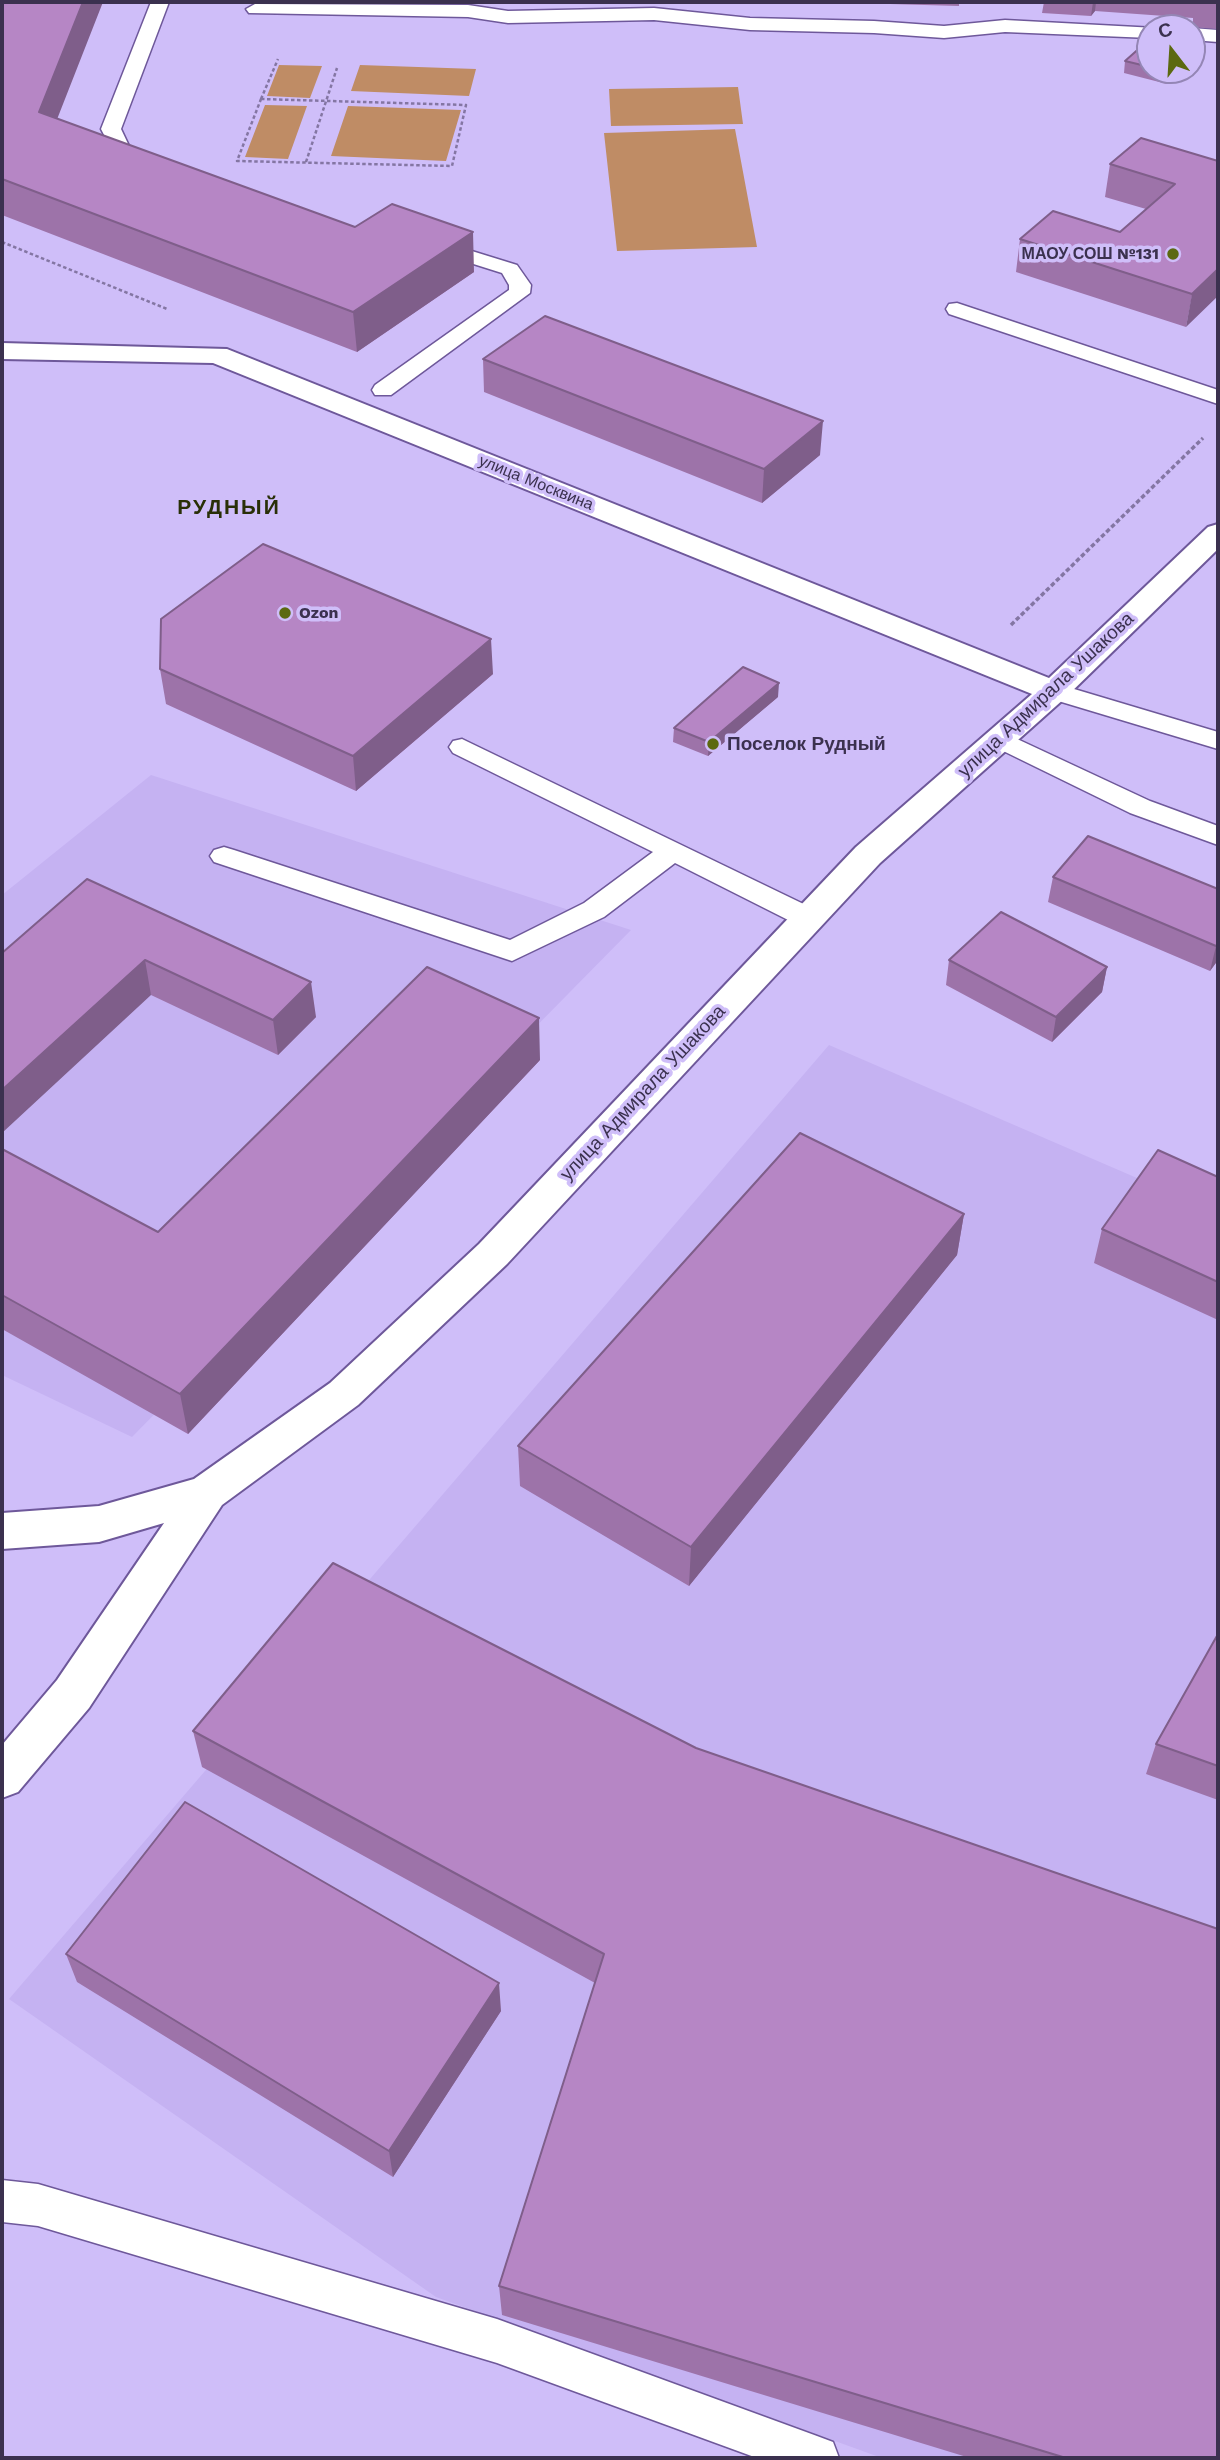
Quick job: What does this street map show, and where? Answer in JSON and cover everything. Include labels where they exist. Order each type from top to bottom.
[{"type":"street","name":"улица Москвина","points":[[2,351],[217,355],[1054,691]]},
{"type":"street","name":"улица Адмирала Ушакова","points":[[2,1531],[99,1524],[207,1493],[344,1395],[483,1263],[868,855],[1054,691],[1218,533]]},
{"type":"street","points":[[2,1778],[73,1694],[207,1493]]},
{"type":"lane","points":[[160,2],[111,129],[122,152],[173,173]]},
{"type":"lane","points":[[255,9],[468,11],[508,17],[654,14],[750,24],[874,27],[944,32],[1005,26],[1136,31]]},
{"type":"lane","points":[[383,390],[519,293],[520,285],[510,269],[417,240]]},
{"type":"lane","points":[[957,309],[1218,397]]},
{"type":"lane","points":[[1054,691],[1218,741]]},
{"type":"lane","points":[[1000,739],[1140,807],[1218,836]]},
{"type":"lane","points":[[462,747],[808,918]]},
{"type":"lane","points":[[224,856],[512,951],[594,910],[673,851]]},
{"type":"lane","points":[[2,2201],[38,2205],[497,2341],[817,2458]]},
{"type":"path","points":[[261,99],[466,105],[452,166],[237,160],[261,99],[278,59]]},
{"type":"path","points":[[306,162],[337,68]]},
{"type":"path","points":[[1007,629],[1209,432]]},
{"type":"shaded area","points":[[279,65],[322,66],[310,98],[267,96]]},
{"type":"shaded area","points":[[360,65],[476,69],[469,96],[351,91]]},
{"type":"shaded area","points":[[738,87],[743,124],[611,126],[609,89]]},
{"type":"shaded area","points":[[265,105],[307,106],[288,159],[245,157]]},
{"type":"shaded area","points":[[348,106],[461,110],[446,161],[331,156]]},
{"type":"shaded area","points":[[735,129],[757,247],[617,251],[604,133]]},
{"type":"shaded area","points":[[151,775],[631,930],[132,1437],[2,1375],[2,895]]},
{"type":"shaded area","points":[[829,1045],[1218,1213],[1218,2458],[882,2458],[436,2297],[9,1999]]},
{"type":"building","points":[[2,2],[83,2],[39,112],[355,227],[392,204],[473,232],[353,312],[2,179]]},
{"type":"building","points":[[1136,51],[1136,64],[1125,61]]},
{"type":"building","points":[[1141,138],[1218,161],[1218,269],[1192,294],[1020,239],[1053,211],[1120,232],[1175,184],[1110,164]]},
{"type":"building","points":[[545,316],[823,421],[764,469],[483,359]]},
{"type":"building","points":[[263,544],[491,639],[353,756],[160,669],[161,619]]},
{"type":"building","points":[[743,667],[779,683],[709,742],[674,728]]},
{"type":"building","points":[[1088,836],[1218,889],[1216,946],[1053,877]]},
{"type":"building","points":[[87,879],[311,982],[273,1020],[145,960],[2,1090],[2,953]]},
{"type":"building","points":[[1001,912],[1107,967],[1056,1017],[949,960]]},
{"type":"building","points":[[427,967],[539,1018],[180,1394],[2,1295],[2,1149],[158,1232]]},
{"type":"building","points":[[800,1133],[964,1214],[691,1547],[518,1446]]},
{"type":"building","points":[[1158,1150],[1218,1177],[1218,1282],[1102,1229]]},
{"type":"building","points":[[333,1563],[696,1748],[1218,1929],[1218,2458],[1066,2458],[499,2286],[604,1954],[193,1731]]},
{"type":"building","points":[[1218,1634],[1218,1766],[1156,1744]]},
{"type":"building","points":[[185,1802],[499,1983],[389,2151],[66,1954]]},
{"type":"place","name":"МАОУ СОШ №131","points":[[1173,254]]},
{"type":"place","name":"Ozon","points":[[285,613]]},
{"type":"place","name":"Поселок Рудный","points":[[713,744]]},
{"type":"district","name":"РУДНЫЙ","points":[[229,508]]}]
